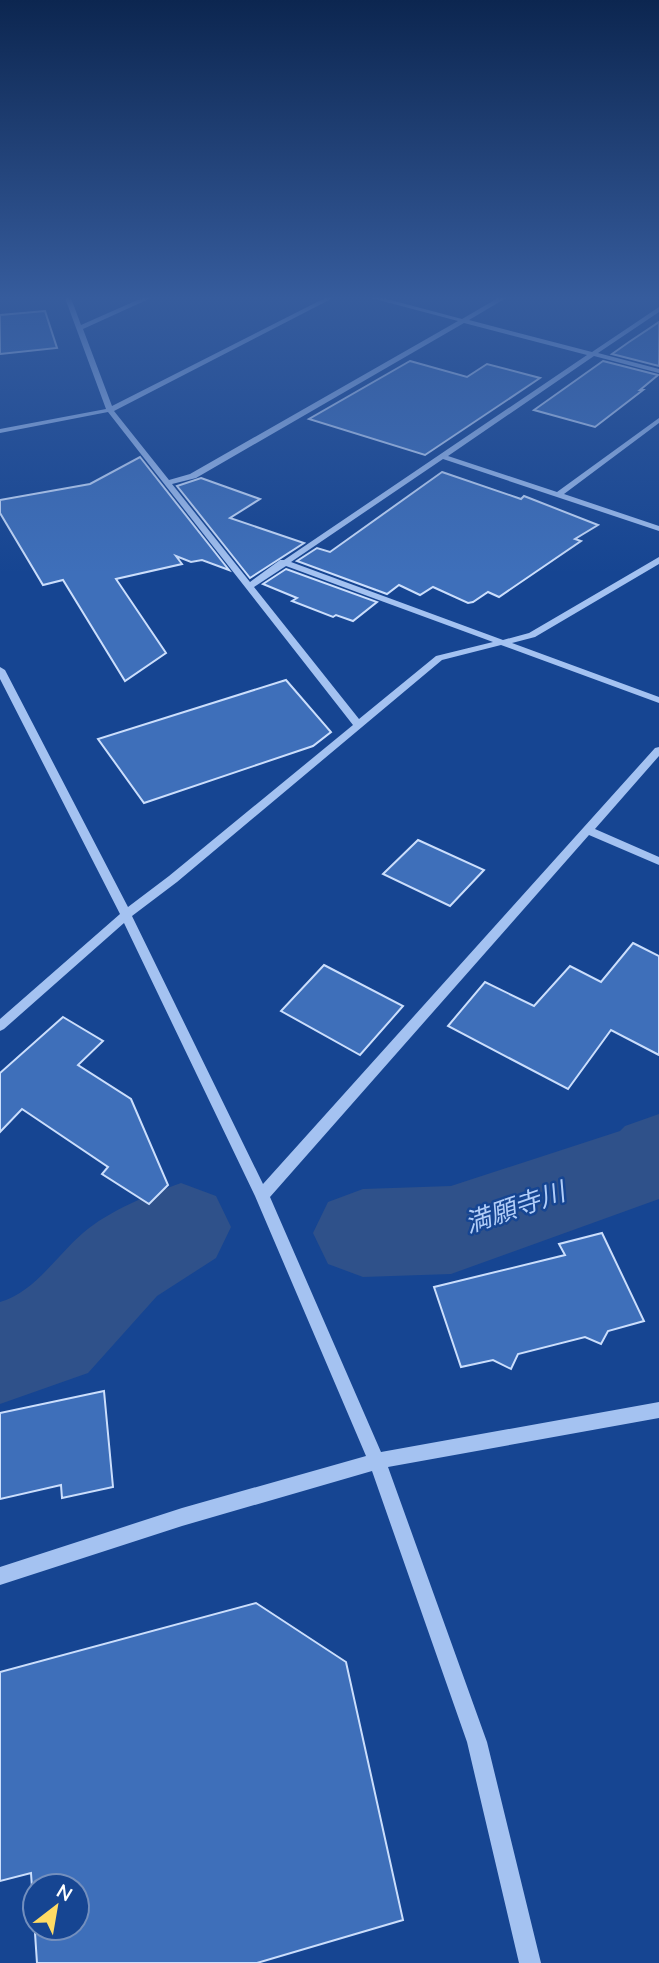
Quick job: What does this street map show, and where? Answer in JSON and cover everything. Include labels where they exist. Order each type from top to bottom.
[{"type":"street","points":[[102,390],[110,410],[359,726]]},
{"type":"street","points":[[0,431],[110,410],[150,390]]},
{"type":"street","points":[[169,482],[193,476],[343,390]]},
{"type":"street","points":[[248,587],[539,390]]},
{"type":"street","points":[[558,495],[659,420]]},
{"type":"street","points":[[441,456],[659,529]]},
{"type":"street","points":[[0,1026],[126,915],[439,658],[531,635],[659,559]]},
{"type":"street","points":[[283,562],[659,700]]},
{"type":"street","points":[[0,672],[126,915],[262,1196],[377,1461],[477,1742],[530,1963]]},
{"type":"street","points":[[262,1196],[659,750]]},
{"type":"street","points":[[587,830],[659,860]]},
{"type":"street","points":[[0,1576],[182,1517],[377,1461],[659,1410]]},
{"type":"building","points":[[360,390],[523,390],[425,455],[309,419]]},
{"type":"building","points":[[563,390],[643,390],[595,427],[534,410]]},
{"type":"building","points":[[140,457],[229,570],[202,560],[191,562],[176,556],[182,564],[116,579],[166,653],[125,681],[63,580],[43,585],[0,513],[0,500],[90,484]]},
{"type":"building","points":[[442,472],[521,499],[524,496],[598,525],[575,539],[581,541],[499,597],[488,592],[468,603],[433,587],[420,595],[399,585],[387,594],[297,561],[317,548],[330,552]]},
{"type":"building","points":[[201,478],[260,499],[230,518],[304,543],[250,578],[177,486]]},
{"type":"building","points":[[286,569],[377,602],[353,621],[336,615],[333,617],[292,601],[297,598],[263,584]]},
{"type":"building","points":[[286,680],[331,732],[313,746],[144,803],[98,739]]},
{"type":"building","points":[[418,840],[484,870],[450,906],[383,874]]},
{"type":"building","points":[[633,943],[659,956],[659,1055],[611,1030],[568,1089],[448,1026],[485,982],[534,1006],[570,966],[601,982]]},
{"type":"building","points":[[324,965],[403,1006],[360,1055],[281,1011]]},
{"type":"building","points":[[63,1017],[103,1041],[78,1065],[131,1099],[168,1185],[149,1204],[102,1174],[108,1167],[22,1109],[0,1132],[0,1073]]},
{"type":"building","points":[[602,1233],[644,1321],[608,1331],[601,1344],[585,1337],[518,1354],[511,1369],[493,1360],[461,1367],[434,1287],[565,1255],[559,1244]]},
{"type":"building","points":[[104,1391],[113,1487],[62,1498],[61,1485],[0,1499],[0,1413]]},
{"type":"building","points":[[256,1603],[346,1662],[403,1920],[257,1963],[37,1963],[36,1942],[91,1942],[91,1872],[21,1872],[21,1876],[0,1881],[0,1672]]},
{"type":"waterway","name":"満願寺川","points":[[363,1233],[451,1230],[653,1161],[659,1154]]},
{"type":"waterway","name":"満願寺川","points":[[0,1353],[50,1338],[121,1264],[181,1227]]}]
